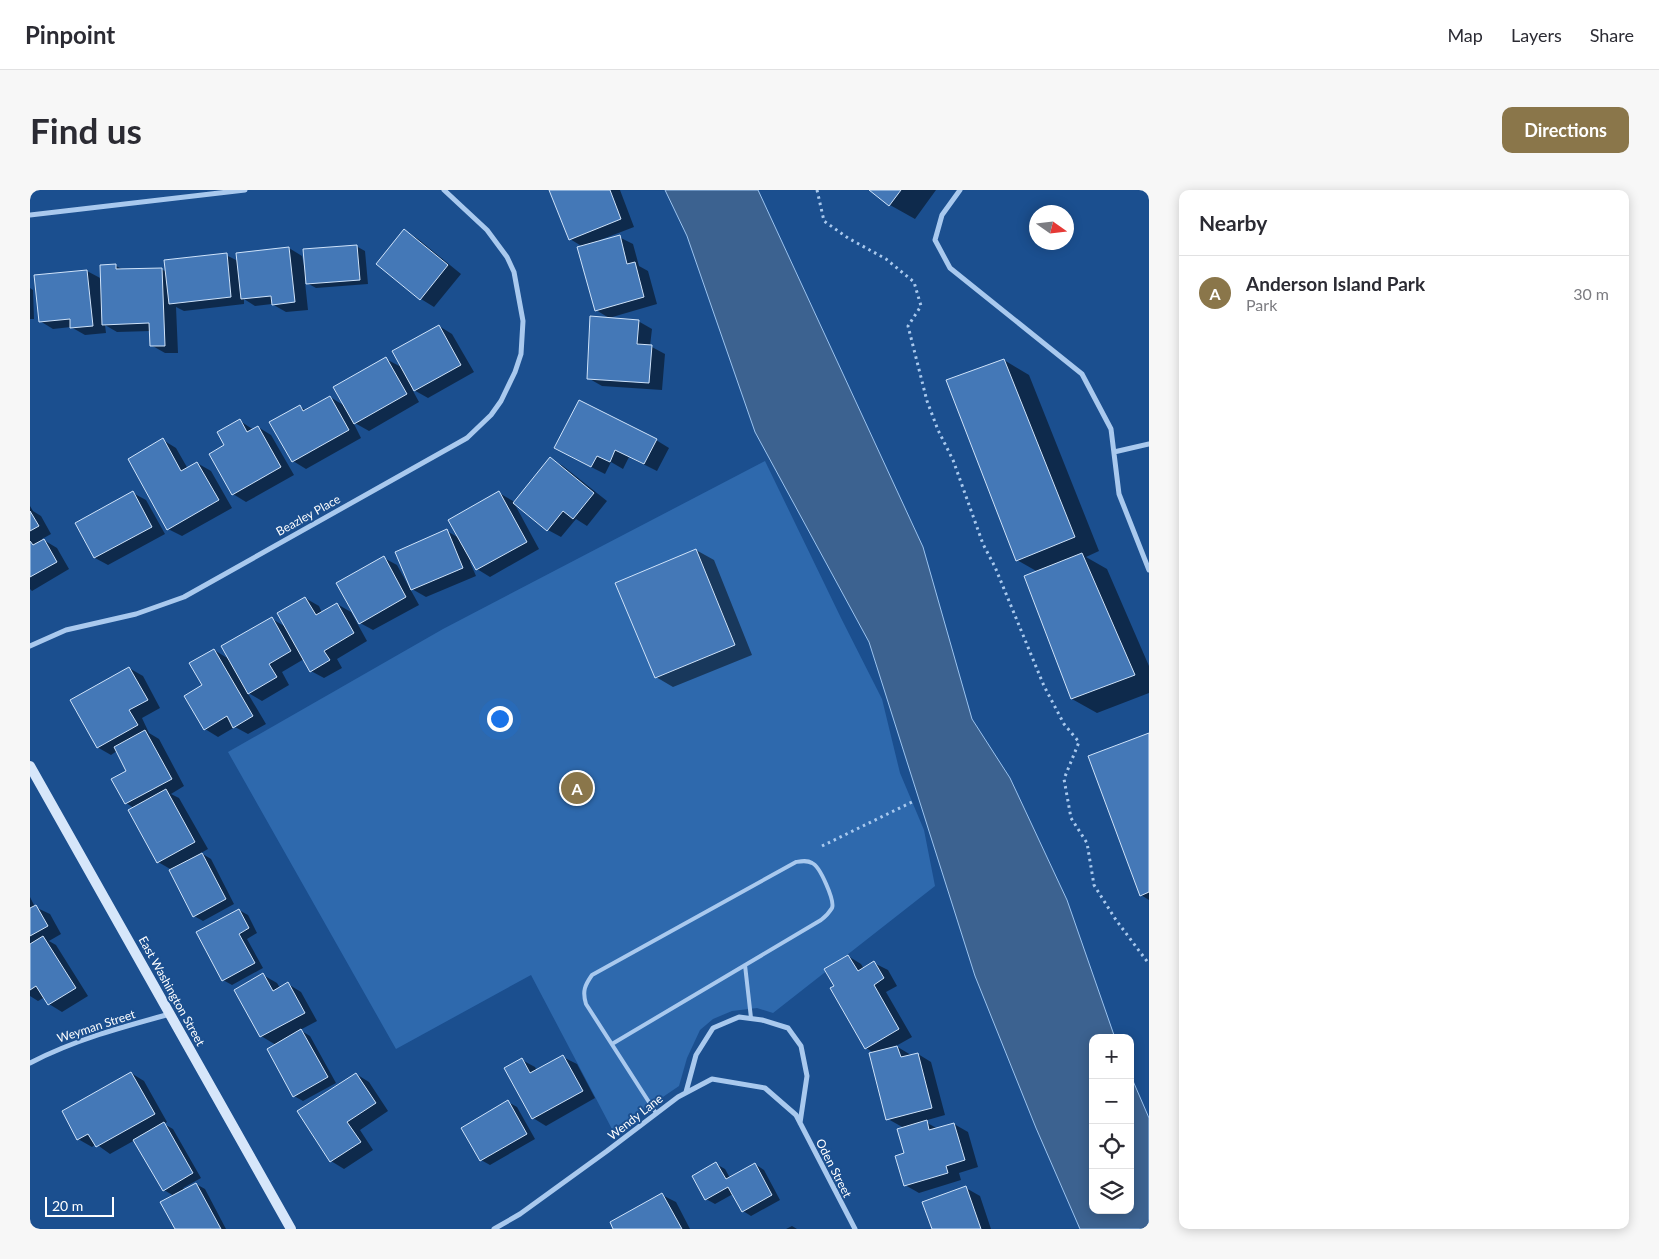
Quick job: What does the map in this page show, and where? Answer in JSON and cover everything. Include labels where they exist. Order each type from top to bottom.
[{"type":"street","points":[[30,215],[245,190]]},
{"type":"street","name":"Beazley Place","points":[[30,646],[66,630],[136,614],[184,597],[467,438],[491,415],[501,401],[516,372],[521,354],[523,321],[514,272],[507,257],[487,230],[444,190]]},
{"type":"street","points":[[960,190],[942,215],[935,240],[950,268],[1082,374],[1111,429],[1119,494],[1149,570]]},
{"type":"street","points":[[1114,452],[1149,444]]},
{"type":"street","name":"East Washington Street","points":[[30,766],[291,1229]]},
{"type":"street","name":"Weyman Street","points":[[30,1063],[55,1050],[170,1014]]},
{"type":"street","points":[[686,1092],[696,1055],[713,1028],[739,1017],[762,1020],[788,1028],[801,1046],[807,1076],[800,1123]]},
{"type":"street","name":"Wendy Lane","points":[[494,1229],[528,1208],[678,1097],[712,1079],[765,1088],[796,1115]]},
{"type":"street","name":"Oden Street","points":[[796,1115],[854,1229]]},
{"type":"lane","points":[[612,1044],[821,920],[832,908],[833,901],[818,868],[812,863],[796,862],[592,975],[585,984],[583,994],[586,1004],[656,1113]]},
{"type":"lane","points":[[746,965],[751,1018]]},
{"type":"path","points":[[817,190],[824,220],[848,238],[886,259],[914,282],[921,306],[908,326],[926,401],[953,460],[984,544],[1044,686],[1064,724],[1080,742],[1075,749],[1064,779],[1071,818],[1086,843],[1094,885],[1116,920],[1149,964]]},
{"type":"path","points":[[822,846],[912,802]]},
{"type":"shaded area","points":[[665,190],[758,190],[923,547],[972,719],[1010,778],[1067,900],[1114,1034],[1089,1034],[1089,1214],[1134,1214],[1134,1083],[1149,1118],[1149,1229],[1080,1229],[1036,1128],[975,976],[869,642],[755,432],[687,236]]},
{"type":"shaded area","points":[[765,461],[882,699],[900,773],[924,830],[935,886],[773,1013],[757,1008],[732,1011],[713,1019],[700,1030],[687,1058],[679,1086],[613,1131],[531,975],[396,1049],[228,752],[443,629]]},
{"type":"building","points":[[549,190],[610,190],[621,219],[569,240]]},
{"type":"building","points":[[869,190],[901,190],[889,206]]},
{"type":"building","points":[[404,229],[448,265],[420,300],[376,264]]},
{"type":"building","points":[[620,235],[627,264],[635,262],[644,297],[595,311],[577,247]]},
{"type":"building","points":[[357,245],[360,280],[306,284],[303,249]]},
{"type":"building","points":[[289,247],[295,302],[272,305],[271,296],[241,299],[236,253]]},
{"type":"building","points":[[227,253],[231,297],[169,304],[164,260]]},
{"type":"building","points":[[116,264],[116,269],[162,268],[165,346],[150,346],[149,323],[102,325],[100,265]]},
{"type":"building","points":[[87,270],[93,326],[70,328],[70,319],[39,322],[34,275]]},
{"type":"building","points":[[590,316],[639,320],[637,344],[652,345],[649,383],[587,379]]},
{"type":"building","points":[[439,325],[461,365],[414,391],[392,351]]},
{"type":"building","points":[[386,357],[407,394],[354,424],[333,387]]},
{"type":"building","points":[[1004,359],[1075,537],[1016,561],[946,380]]},
{"type":"building","points":[[330,396],[349,430],[292,462],[269,422],[300,405],[303,411]]},
{"type":"building","points":[[579,400],[657,439],[644,464],[615,450],[610,462],[597,456],[591,467],[554,448]]},
{"type":"building","points":[[240,419],[247,432],[258,426],[281,467],[232,495],[209,454],[224,445],[217,432]]},
{"type":"building","points":[[163,438],[181,471],[197,462],[219,500],[167,530],[128,459]]},
{"type":"building","points":[[550,457],[594,493],[573,519],[563,511],[547,531],[513,503]]},
{"type":"building","points":[[133,491],[152,527],[94,558],[75,523]]},
{"type":"building","points":[[499,491],[527,542],[476,570],[448,520]]},
{"type":"building","points":[[30,511],[39,526],[30,531]]},
{"type":"building","points":[[447,529],[463,568],[411,590],[395,552]]},
{"type":"building","points":[[44,539],[57,562],[30,577],[30,541],[33,545]]},
{"type":"building","points":[[696,549],[735,645],[655,678],[615,583]]},
{"type":"building","points":[[1082,553],[1135,675],[1071,699],[1024,576]]},
{"type":"building","points":[[384,556],[406,597],[359,624],[336,583]]},
{"type":"building","points":[[305,597],[316,615],[337,603],[354,633],[324,651],[330,660],[310,672],[277,613]]},
{"type":"building","points":[[272,617],[291,651],[269,664],[277,677],[248,694],[221,646]]},
{"type":"building","points":[[214,649],[253,716],[233,728],[227,716],[204,730],[184,696],[202,685],[189,663]]},
{"type":"building","points":[[129,667],[148,700],[129,710],[138,725],[97,748],[70,700]]},
{"type":"building","points":[[145,730],[172,779],[125,804],[111,779],[126,771],[114,747]]},
{"type":"building","points":[[1149,733],[1149,892],[1140,896],[1088,756]]},
{"type":"building","points":[[166,789],[195,842],[157,863],[128,810]]},
{"type":"building","points":[[202,853],[226,899],[193,917],[169,870]]},
{"type":"building","points":[[36,905],[48,926],[30,936],[30,908]]},
{"type":"building","points":[[239,909],[249,928],[239,934],[255,963],[222,981],[196,932]]},
{"type":"building","points":[[43,936],[76,988],[48,1005],[36,986],[30,990],[30,944]]},
{"type":"building","points":[[848,955],[858,971],[874,961],[884,978],[874,985],[899,1029],[865,1049],[830,988],[834,986],[824,969]]},
{"type":"building","points":[[263,973],[273,991],[288,982],[305,1013],[260,1037],[234,990]]},
{"type":"building","points":[[301,1029],[328,1077],[293,1097],[267,1049]]},
{"type":"building","points":[[897,1046],[901,1057],[918,1053],[932,1108],[886,1120],[869,1053]]},
{"type":"building","points":[[563,1055],[583,1091],[532,1119],[504,1068],[522,1058],[530,1073]]},
{"type":"building","points":[[131,1072],[155,1114],[96,1147],[88,1134],[77,1140],[62,1111]]},
{"type":"building","points":[[356,1073],[376,1103],[347,1122],[361,1142],[330,1162],[297,1111]]},
{"type":"building","points":[[508,1100],[527,1134],[480,1161],[461,1128]]},
{"type":"building","points":[[927,1120],[929,1130],[954,1123],[965,1160],[946,1166],[948,1173],[904,1186],[895,1156],[904,1153],[897,1129]]},
{"type":"building","points":[[164,1122],[193,1173],[163,1191],[133,1140]]},
{"type":"building","points":[[716,1162],[726,1179],[755,1163],[772,1195],[742,1212],[728,1187],[705,1200],[692,1176]]},
{"type":"building","points":[[196,1183],[221,1229],[175,1229],[160,1202]]},
{"type":"building","points":[[966,1186],[981,1229],[932,1229],[922,1202]]},
{"type":"building","points":[[662,1193],[682,1229],[613,1229],[610,1222]]},
{"type":"place","name":"Anderson Island Park","points":[[577,788]]}]
